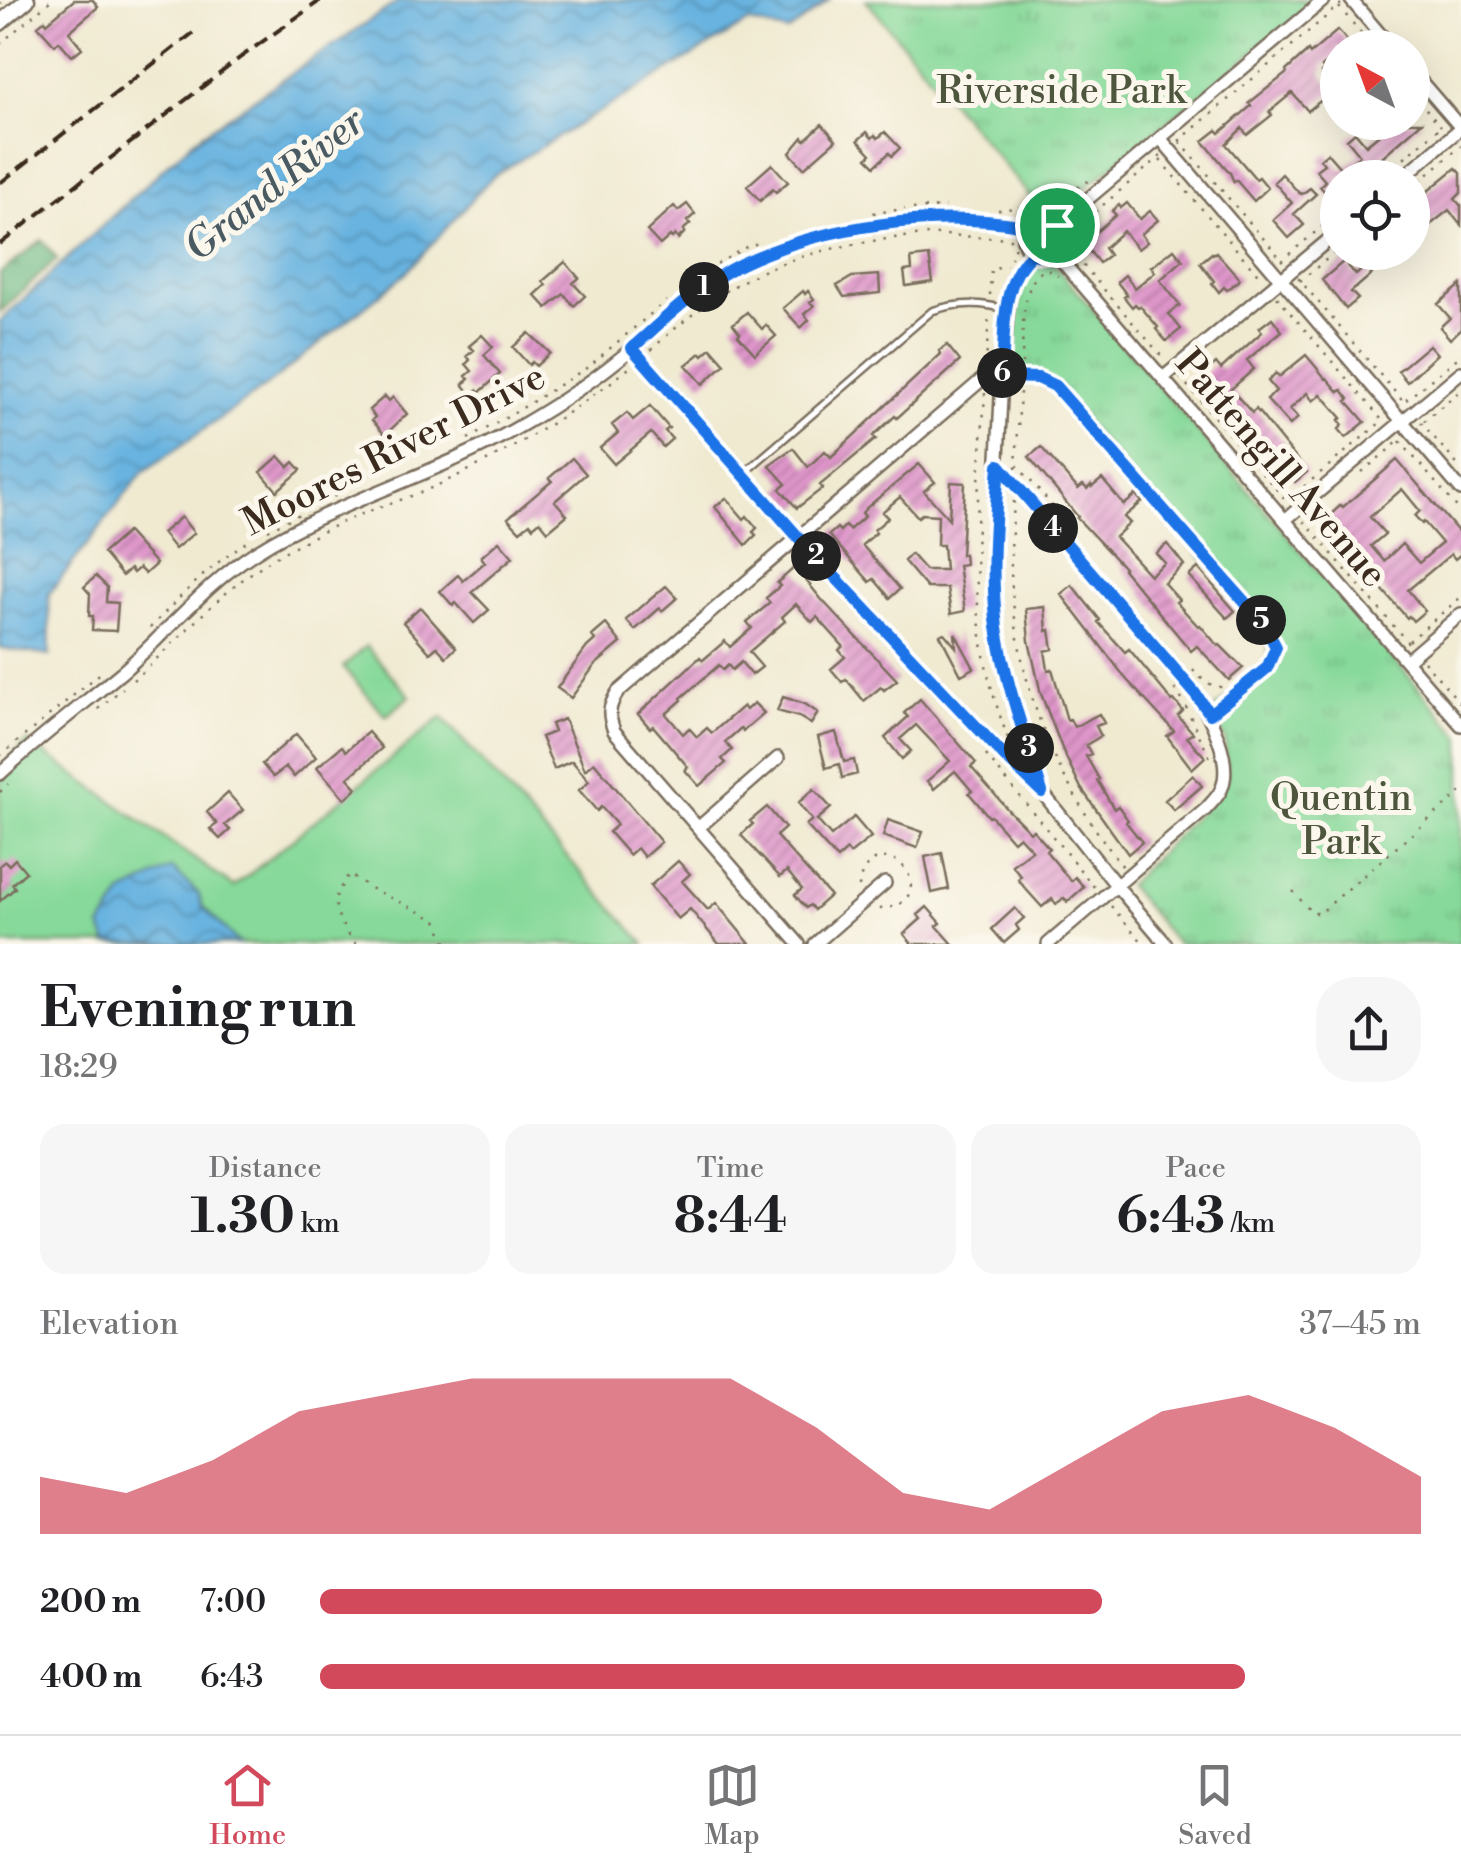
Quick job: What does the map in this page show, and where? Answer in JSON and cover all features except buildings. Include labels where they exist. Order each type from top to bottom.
[{"type":"street","points":[[0,23],[26,0]]},
{"type":"street","points":[[1057,225],[1324,0]]},
{"type":"street","points":[[1349,0],[1376,30]]},
{"type":"street","points":[[1421,160],[1458,124],[1430,92]]},
{"type":"street","points":[[1160,138],[1174,145],[1410,414],[1461,490]]},
{"type":"street","points":[[1041,217],[1057,225],[1060,242],[1054,252],[1044,256],[1032,254],[1024,244],[1025,226],[1041,217]]},
{"type":"street","name":"Moores River Drive","points":[[5,778],[31,745],[121,672],[229,570],[300,527],[484,446],[548,410],[637,353],[690,297],[741,264],[848,230],[926,221],[998,221],[1025,226]]},
{"type":"street","points":[[1168,374],[1270,288],[1281,270],[1320,244]]},
{"type":"street","name":"Pattengill Avenue","points":[[1054,252],[1289,511],[1461,726]]},
{"type":"street","points":[[1032,254],[1018,270],[1007,310],[993,558],[997,626],[1005,672],[1042,792]]},
{"type":"street","points":[[637,353],[798,537],[1042,792],[1166,944]]},
{"type":"street","points":[[1289,511],[1461,372]]},
{"type":"street","points":[[799,944],[614,730],[608,716],[609,705],[618,692],[985,377],[1038,378],[1055,386],[1264,624],[1276,647],[1267,668],[1210,714]]},
{"type":"street","points":[[999,465],[1194,692],[1210,714],[1223,756],[1222,788],[1206,809],[1048,944]]},
{"type":"street","points":[[1406,661],[1412,647],[1461,614]]},
{"type":"street","points":[[698,828],[778,758]]},
{"type":"street","points":[[814,944],[885,883]]},
{"type":"lane","points":[[744,474],[932,311],[948,306],[990,305],[1007,310]]},
{"type":"path","points":[[0,4],[5,0]]},
{"type":"path","points":[[0,44],[51,0]]},
{"type":"path","points":[[1349,0],[1070,233],[1069,248],[1168,374],[1461,704]]},
{"type":"path","points":[[1338,6],[1359,30]]},
{"type":"path","points":[[1430,113],[1441,126]]},
{"type":"path","points":[[1401,160],[1441,126],[1458,124]]},
{"type":"path","points":[[1174,145],[1281,270],[1300,281],[1461,469]]},
{"type":"path","points":[[1430,172],[1460,148]]},
{"type":"path","points":[[1158,158],[1382,420],[1289,511]]},
{"type":"path","points":[[1281,270],[1320,231]]},
{"type":"path","points":[[1300,281],[1320,265]]},
{"type":"path","points":[[1059,276],[1040,270],[1033,278],[1025,306],[1012,594],[1029,690],[1045,739],[1066,782],[1129,874]]},
{"type":"path","points":[[90,714],[151,664],[235,584],[276,556],[346,521],[507,452],[589,399],[637,353]]},
{"type":"path","points":[[1410,414],[1461,354]]},
{"type":"path","points":[[1410,414],[1461,390]]},
{"type":"path","points":[[1358,475],[1400,441],[1461,512]]},
{"type":"path","points":[[1016,464],[1081,540]]},
{"type":"path","points":[[1412,647],[1461,597]]},
{"type":"path","points":[[1184,662],[1217,688],[1231,687]]},
{"type":"path","points":[[1176,690],[1213,767]]},
{"type":"path","points":[[0,792],[5,778]]},
{"type":"path","points":[[1293,891],[1312,912],[1320,912],[1461,792]]},
{"type":"path","points":[[356,944],[347,936],[336,905],[336,896],[349,874],[437,920],[448,944]]},
{"type":"green space","name":"Riverside Park","points":[[866,0],[1319,0],[1048,218]]},
{"type":"green space","points":[[42,240],[57,259],[0,312],[0,273]]},
{"type":"green space","name":"Quentin Park","points":[[1051,261],[1461,737],[1461,944],[1177,944],[1128,885],[1204,807],[1227,777],[1225,739],[1210,713],[1269,663],[1268,633],[1058,390],[1037,379],[1004,377],[1024,279],[1035,266]]},
{"type":"green space","points":[[366,646],[410,696],[386,716],[343,667]]},
{"type":"green space","points":[[442,717],[645,944],[0,944],[0,770],[27,741],[234,887]]},
{"type":"water","name":"Grand River","points":[[400,0],[829,0],[788,32],[749,22],[493,176],[405,274],[269,384],[142,473],[49,594],[50,656],[0,648],[0,321],[195,139]]},
{"type":"water","points":[[172,868],[240,944],[107,944],[101,927],[123,893]]},
{"type":"railway","points":[[0,244],[241,57],[321,0]]},
{"type":"railway","points":[[0,183],[193,33]]},
{"type":"route","points":[[1041,217],[1057,225],[1061,236],[1058,247],[1049,255],[1032,254],[1018,270],[1010,288],[1002,377],[1038,378],[1055,386],[1264,624],[1276,647],[1267,668],[1210,714],[999,465],[993,558],[997,626],[1005,672],[1042,792],[806,546],[632,348],[717,278],[741,264],[808,240],[848,230],[926,221],[998,221],[1025,226],[1041,217]]}]
